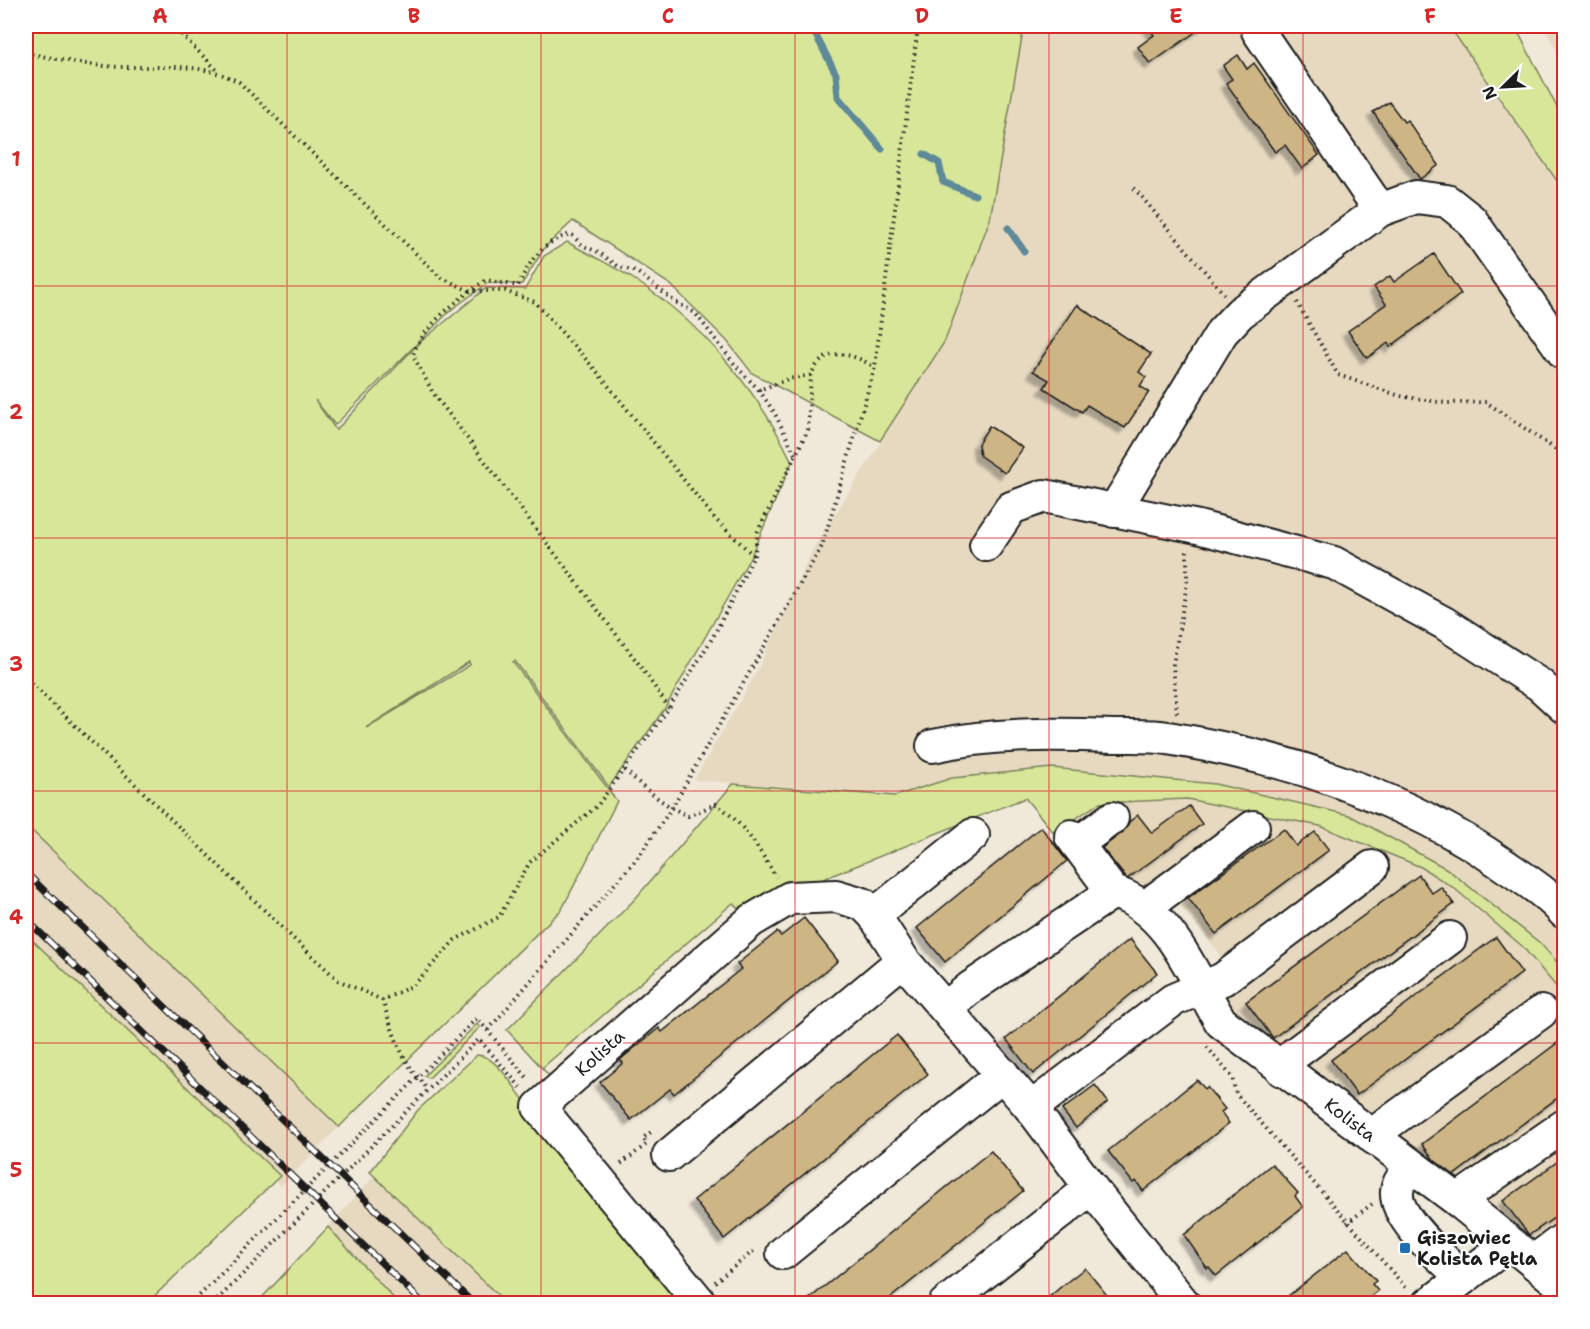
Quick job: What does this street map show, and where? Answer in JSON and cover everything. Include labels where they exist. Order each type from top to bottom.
[{"type":"street","points":[[1258,31],[1380,210]]},
{"type":"street","points":[[1114,511],[1222,332],[1240,313],[1380,210],[1416,197],[1447,201],[1471,220],[1564,353]]},
{"type":"street","points":[[986,545],[1011,508],[1044,496],[1187,525],[1334,563],[1444,623],[1540,685],[1564,707]]},
{"type":"street","points":[[933,746],[959,741],[1069,735],[1166,737],[1262,758],[1373,793],[1466,839],[1550,896],[1564,912]]},
{"type":"street","name":"Kolista","points":[[1112,818],[1074,840],[1113,892],[1131,898],[1146,909],[1192,966],[1201,988],[1221,1022],[1460,1202],[1564,1287]]},
{"type":"street","points":[[1146,909],[1156,899],[1253,827]]},
{"type":"street","points":[[874,915],[973,835]]},
{"type":"street","points":[[1031,1108],[1173,1000],[1223,979],[1372,867]]},
{"type":"street","points":[[946,1008],[970,988],[1113,892]]},
{"type":"street","name":"Kolista","points":[[542,1104],[751,921],[790,898],[836,896],[863,904],[874,915],[903,960],[1031,1108],[1091,1188],[1184,1304]]},
{"type":"street","points":[[1282,1070],[1293,1055],[1450,938]]},
{"type":"street","points":[[669,1155],[903,960]]},
{"type":"street","points":[[1374,1138],[1383,1127],[1540,1012]]},
{"type":"street","points":[[783,1253],[1003,1074]]},
{"type":"street","points":[[542,1104],[701,1304]]},
{"type":"street","points":[[1460,1202],[1469,1192],[1564,1126]]},
{"type":"street","points":[[1411,1167],[1397,1190],[1406,1218],[1462,1278]]},
{"type":"street","points":[[945,1304],[1091,1188]]},
{"type":"street","points":[[1536,1264],[1545,1253],[1564,1239]]},
{"type":"street","points":[[1417,1295],[1462,1278],[1510,1243]]},
{"type":"path","points":[[173,26],[218,71]]},
{"type":"path","points":[[488,1030],[639,856],[671,809],[822,546],[875,367],[918,26]]},
{"type":"path","points":[[26,53],[125,67],[170,66],[218,71],[239,81],[440,277],[470,291],[505,291],[535,302],[598,373],[716,520],[754,556]]},
{"type":"path","points":[[1134,188],[1240,313]]},
{"type":"path","points":[[669,708],[433,393],[413,355],[417,340],[470,291],[486,280],[518,285],[527,266],[538,252],[548,243],[571,234],[582,245],[600,253],[619,267],[637,272],[674,301],[695,313],[736,366],[759,390],[774,412],[796,456]]},
{"type":"path","points":[[1285,279],[1338,375],[1400,396],[1445,403],[1486,402],[1558,451],[1564,452]]},
{"type":"path","points":[[382,1000],[414,985],[455,940],[499,917],[530,862],[597,806],[669,708],[713,638],[754,556],[758,531],[808,430],[811,375],[815,365],[835,355],[850,353],[875,367]]},
{"type":"path","points":[[759,390],[788,379],[811,375]]},
{"type":"path","points":[[1187,525],[1187,583],[1173,664],[1175,708],[1187,742]]},
{"type":"path","points":[[26,678],[338,980],[382,1000],[399,1051],[417,1078],[428,1089]]},
{"type":"path","points":[[625,770],[650,795],[671,809],[687,816],[716,804],[730,813],[752,838],[790,898]]},
{"type":"path","points":[[191,1304],[477,1018],[542,1104]]},
{"type":"path","points":[[1202,1038],[1212,1045]]},
{"type":"path","points":[[213,1304],[479,1039],[542,1104]]},
{"type":"path","points":[[1210,1052],[1232,1077],[1236,1094],[1347,1223],[1417,1295]]},
{"type":"path","points":[[1374,1201],[1378,1209]]},
{"type":"path","points":[[1347,1223],[1366,1207]]},
{"type":"shaded area","points":[[1024,26],[1449,26],[1564,194],[1564,970],[1540,943],[1447,869],[1349,815],[1215,784],[1052,768],[952,778],[895,796],[694,780],[757,671],[813,549],[945,341],[990,219]]},
{"type":"shaded area","points":[[1543,26],[1564,26],[1564,64]]},
{"type":"shaded area","points":[[1187,799],[1320,826],[1421,867],[1454,888],[1522,946],[1564,996],[1564,1274],[1230,1018],[1218,951],[1179,905],[1118,887],[1067,825],[1099,803]]},
{"type":"shaded area","points":[[26,825],[339,1127],[281,1186],[26,942]]},
{"type":"shaded area","points":[[374,1176],[506,1303],[398,1303],[328,1227]]},
{"type":"green space","points":[[26,26],[1024,26],[990,219],[945,341],[880,441],[752,373],[727,341],[671,285],[573,221],[545,247],[522,284],[488,283],[451,310],[335,425],[315,400],[336,430],[418,344],[486,288],[525,289],[544,256],[567,242],[635,280],[659,297],[705,338],[726,360],[763,410],[792,462],[751,556],[665,708],[609,787],[515,661],[513,662],[617,801],[562,909],[339,1127],[26,825]],"holes":[[[469,662],[470,665],[366,728]]]},
{"type":"green space","points":[[1449,26],[1515,26],[1564,121],[1564,191]]},
{"type":"green space","points":[[1052,768],[1215,784],[1349,815],[1447,869],[1540,943],[1564,970],[1564,996],[1522,946],[1454,888],[1421,867],[1320,826],[1187,799],[1099,803],[1054,833],[1025,798],[786,894],[746,916],[733,903],[542,1068],[507,1030],[635,899],[733,784],[895,796],[952,778]]},
{"type":"green space","points":[[26,934],[280,1176],[147,1303],[26,1303]]},
{"type":"green space","points":[[477,1024],[480,1027],[429,1078],[424,1076]]},
{"type":"green space","points":[[477,1055],[484,1056],[498,1066],[526,1103],[523,1107],[680,1303],[506,1303],[370,1172],[418,1110]]},
{"type":"green space","points":[[328,1227],[398,1303],[257,1303]]},
{"type":"building","points":[[1148,26],[1204,26],[1150,64],[1138,47],[1154,35]]},
{"type":"building","points":[[1238,55],[1247,69],[1254,63],[1319,155],[1302,169],[1285,145],[1275,152],[1226,83],[1232,79],[1223,66]]},
{"type":"building","points":[[1389,102],[1404,122],[1407,120],[1439,165],[1420,179],[1373,112]]},
{"type":"building","points":[[1434,254],[1461,294],[1390,347],[1388,343],[1367,358],[1348,331],[1386,304],[1374,287],[1390,276],[1394,282]]},
{"type":"building","points":[[1077,305],[1151,354],[1139,372],[1146,377],[1140,386],[1149,392],[1125,428],[1087,405],[1082,412],[1044,388],[1049,380],[1033,371]]},
{"type":"building","points":[[989,426],[1023,448],[1005,473],[980,456],[978,444]]},
{"type":"building","points":[[1189,806],[1202,824],[1127,879],[1102,848],[1123,832],[1129,822],[1138,815],[1152,833]]},
{"type":"building","points":[[1041,827],[1067,861],[945,962],[917,928]]},
{"type":"building","points":[[1284,829],[1296,846],[1315,832],[1329,850],[1216,934],[1188,898]]},
{"type":"building","points":[[1419,875],[1432,893],[1441,887],[1454,904],[1273,1038],[1246,1002]]},
{"type":"building","points":[[804,918],[838,961],[674,1094],[670,1089],[631,1120],[600,1082],[623,1063],[620,1060],[659,1028],[662,1032],[741,969],[737,964],[777,932],[781,936]]},
{"type":"building","points":[[1496,937],[1522,973],[1357,1095],[1331,1060]]},
{"type":"building","points":[[1130,939],[1157,973],[1033,1074],[1006,1039]]},
{"type":"building","points":[[897,1035],[928,1074],[724,1239],[694,1200]]},
{"type":"building","points":[[1564,1038],[1564,1093],[1454,1175],[1434,1160],[1422,1144]]},
{"type":"building","points":[[1197,1080],[1205,1089],[1207,1087],[1225,1109],[1221,1112],[1229,1123],[1143,1191],[1136,1181],[1133,1183],[1108,1151]]},
{"type":"building","points":[[1095,1085],[1108,1102],[1076,1128],[1062,1110]]},
{"type":"building","points":[[991,1151],[1023,1191],[883,1304],[803,1304]]},
{"type":"building","points":[[1564,1157],[1564,1211],[1529,1235],[1503,1201]]},
{"type":"building","points":[[1272,1164],[1298,1193],[1295,1196],[1303,1207],[1216,1276],[1209,1267],[1207,1268],[1184,1235]]},
{"type":"building","points":[[1348,1249],[1376,1281],[1372,1284],[1378,1291],[1362,1304],[1278,1304]]},
{"type":"building","points":[[1085,1268],[1114,1304],[1041,1304],[1062,1286]]},
{"type":"waterway","points":[[811,26],[836,74],[838,97],[882,149]]},
{"type":"waterway","points":[[924,154],[939,163],[943,182],[975,195]]},
{"type":"waterway","points":[[1008,228],[1024,251]]},
{"type":"railway","points":[[26,873],[474,1304]]},
{"type":"railway","points":[[26,919],[424,1304]]},
{"type":"place","name":"Giszowiec Kolista Pętla","points":[[1405,1248]]}]
